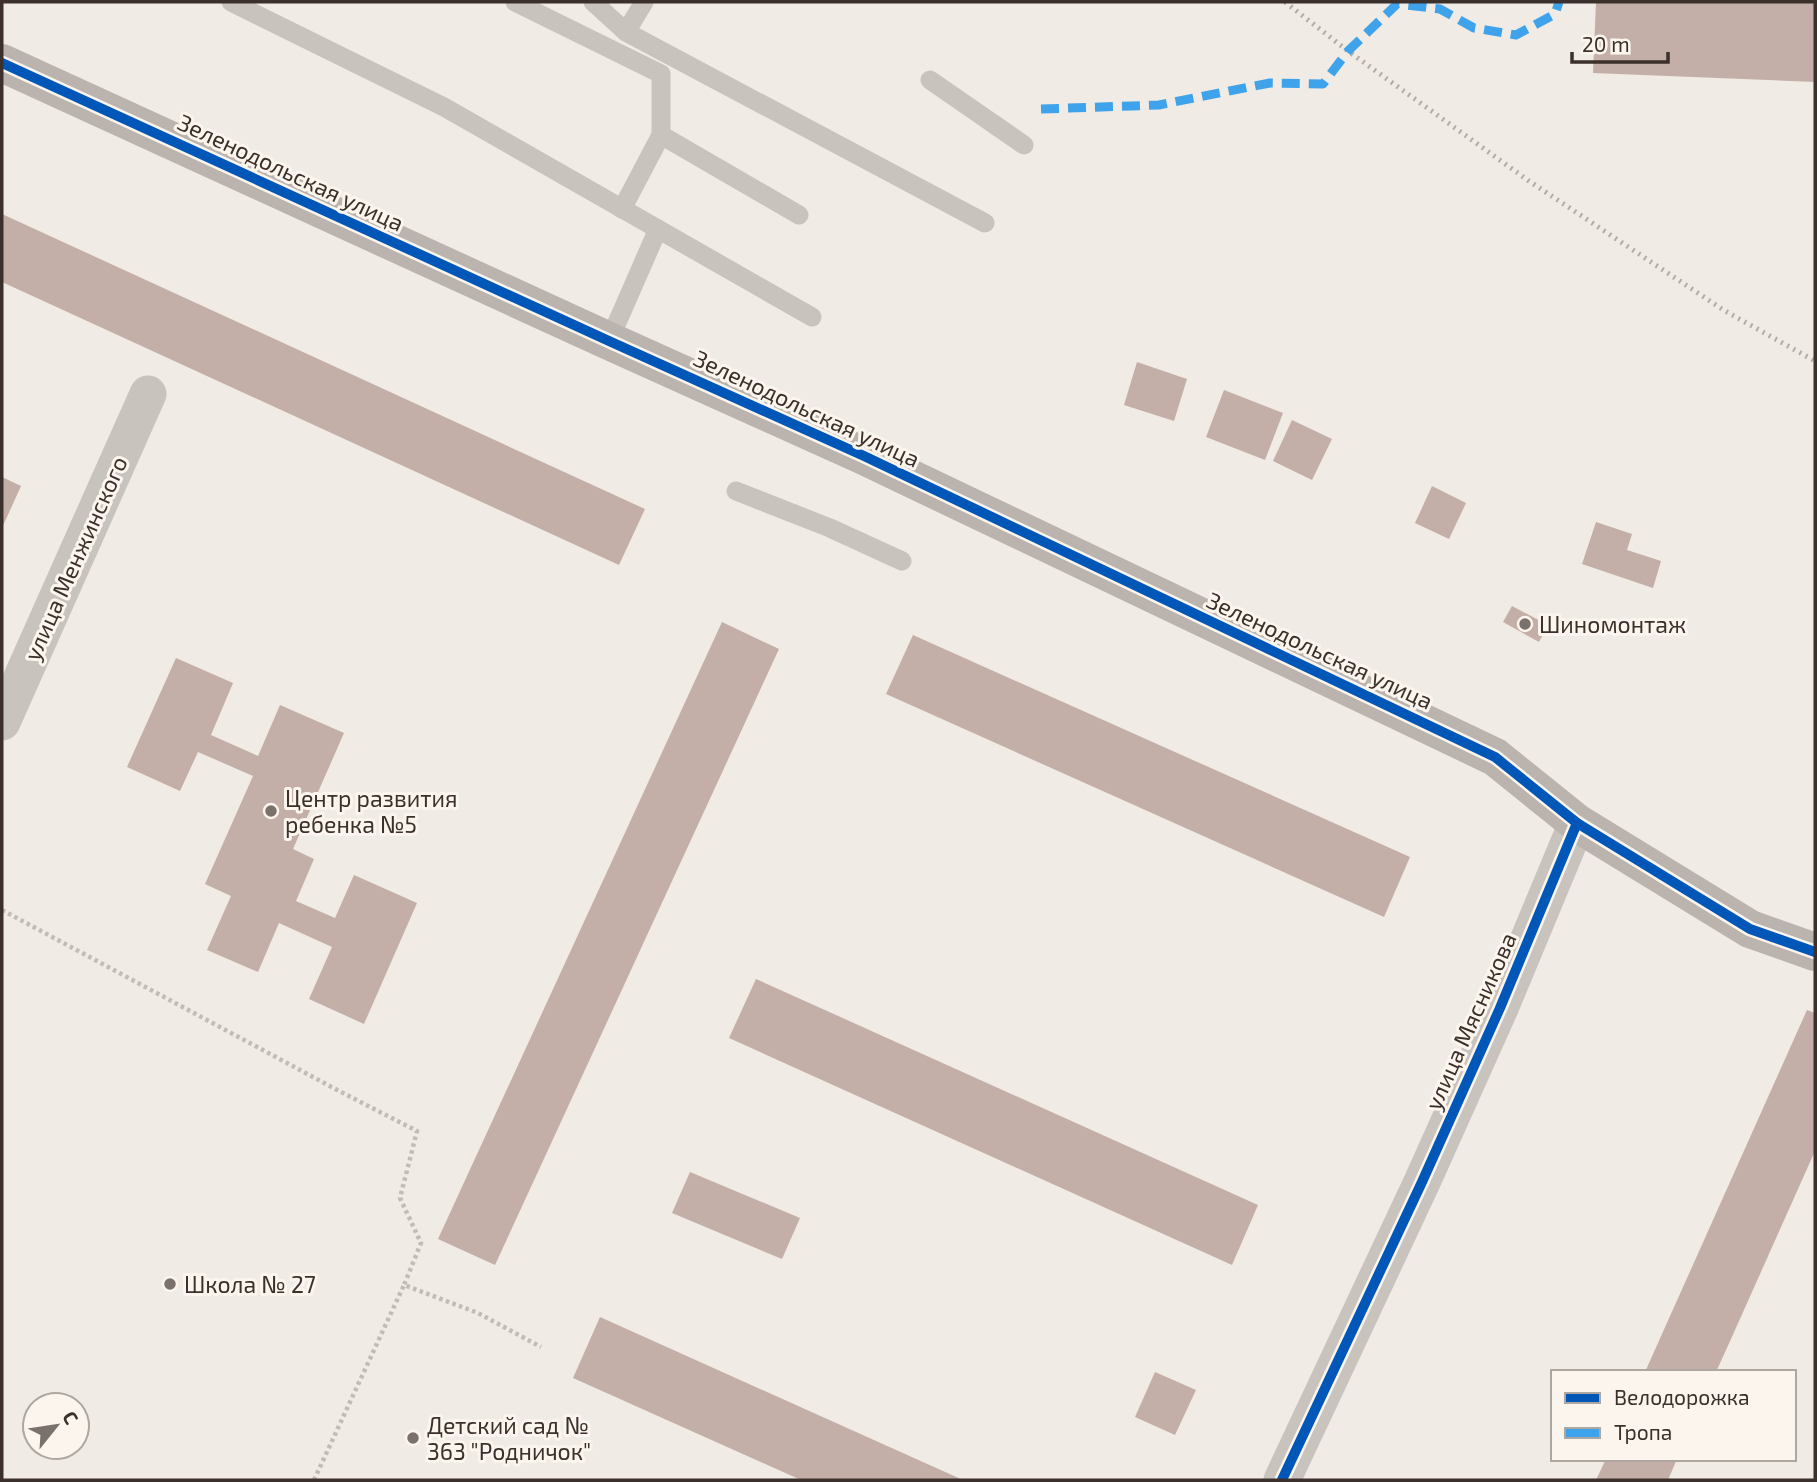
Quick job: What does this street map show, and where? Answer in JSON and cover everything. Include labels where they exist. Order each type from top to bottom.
[{"type":"street","name":"Зеленодольская улица","points":[[2,63],[864,456],[1494,757],[1577,823]]},
{"type":"street","name":"улица Менжинского","points":[[2,722],[148,394]]},
{"type":"street","points":[[1577,823],[1750,929],[1815,952]]},
{"type":"street","name":"улица Мясникова","points":[[1282,1480],[1422,1182],[1500,1008],[1577,823]]},
{"type":"lane","points":[[230,2],[444,107],[812,317]]},
{"type":"lane","points":[[516,2],[660,74],[661,135],[622,209]]},
{"type":"lane","points":[[593,2],[626,32],[985,222]]},
{"type":"lane","points":[[626,32],[644,2]]},
{"type":"lane","points":[[930,80],[1024,145]]},
{"type":"lane","points":[[661,135],[799,215]]},
{"type":"lane","points":[[609,341],[658,229]]},
{"type":"lane","points":[[736,491],[830,528],[902,561]]},
{"type":"path","points":[[2,910],[416,1131],[400,1198],[421,1243],[314,1480]]},
{"type":"path","points":[[404,1285],[478,1313],[541,1347]]},
{"type":"building","points":[[1596,2],[1815,2],[1815,82],[1593,73]]},
{"type":"building","points":[[2,214],[645,509],[619,565],[2,282]]},
{"type":"building","points":[[1137,362],[1187,379],[1174,421],[1124,405]]},
{"type":"building","points":[[1224,390],[1283,413],[1265,460],[1206,437]]},
{"type":"building","points":[[1292,420],[1332,439],[1312,480],[1273,461]]},
{"type":"building","points":[[2,477],[21,486],[2,528]]},
{"type":"building","points":[[1432,486],[1466,503],[1449,539],[1415,523]]},
{"type":"building","points":[[1596,522],[1632,534],[1627,550],[1661,561],[1653,588],[1582,564]]},
{"type":"building","name":"Шиномонтаж","points":[[1512,606],[1548,625],[1539,642],[1503,622]]},
{"type":"building","points":[[722,622],[779,649],[495,1265],[438,1239]]},
{"type":"building","points":[[913,635],[1410,857],[1384,917],[886,694]]},
{"type":"building","points":[[176,658],[233,683],[211,735],[258,756],[280,705],[344,733],[293,849],[314,859],[296,901],[335,918],[354,875],[417,903],[364,1024],[309,999],[332,947],[279,923],[258,972],[207,950],[231,896],[205,884],[253,776],[198,752],[180,791],[127,767]]},
{"type":"building","points":[[756,979],[1258,1205],[1232,1265],[729,1038]]},
{"type":"building","points":[[1807,1010],[1815,1013],[1815,1151],[1717,1370],[1646,1370]]},
{"type":"building","points":[[690,1172],[800,1218],[782,1259],[672,1213]]},
{"type":"building","points":[[600,1317],[963,1480],[801,1480],[573,1378]]},
{"type":"building","points":[[1155,1372],[1196,1390],[1175,1435],[1135,1417]]},
{"type":"building","points":[[1605,1461],[1676,1461],[1668,1480],[1596,1480]]},
{"type":"railway","points":[[1285,2],[1348,51],[1529,181],[1725,311],[1815,361]]},
{"type":"marked path","points":[[1041,109],[1159,105],[1270,83],[1323,84],[1348,51],[1397,4],[1440,9],[1474,28],[1516,35],[1555,14],[1559,2]]},
{"type":"cycle path","points":[[2,63],[864,456],[1495,757],[1577,823],[1750,929],[1815,952]]},
{"type":"cycle path","points":[[1282,1480],[1422,1182],[1500,1008],[1577,823]]},
{"type":"place","name":"Шиномонтаж","points":[[1525,624]]},
{"type":"place","name":"Центр развития ребенка №5","points":[[271,811]]},
{"type":"place","name":"Школа № 27","points":[[170,1284]]},
{"type":"place","name":"Детский сад № 363 \"Родничок\"","points":[[413,1438]]}]
